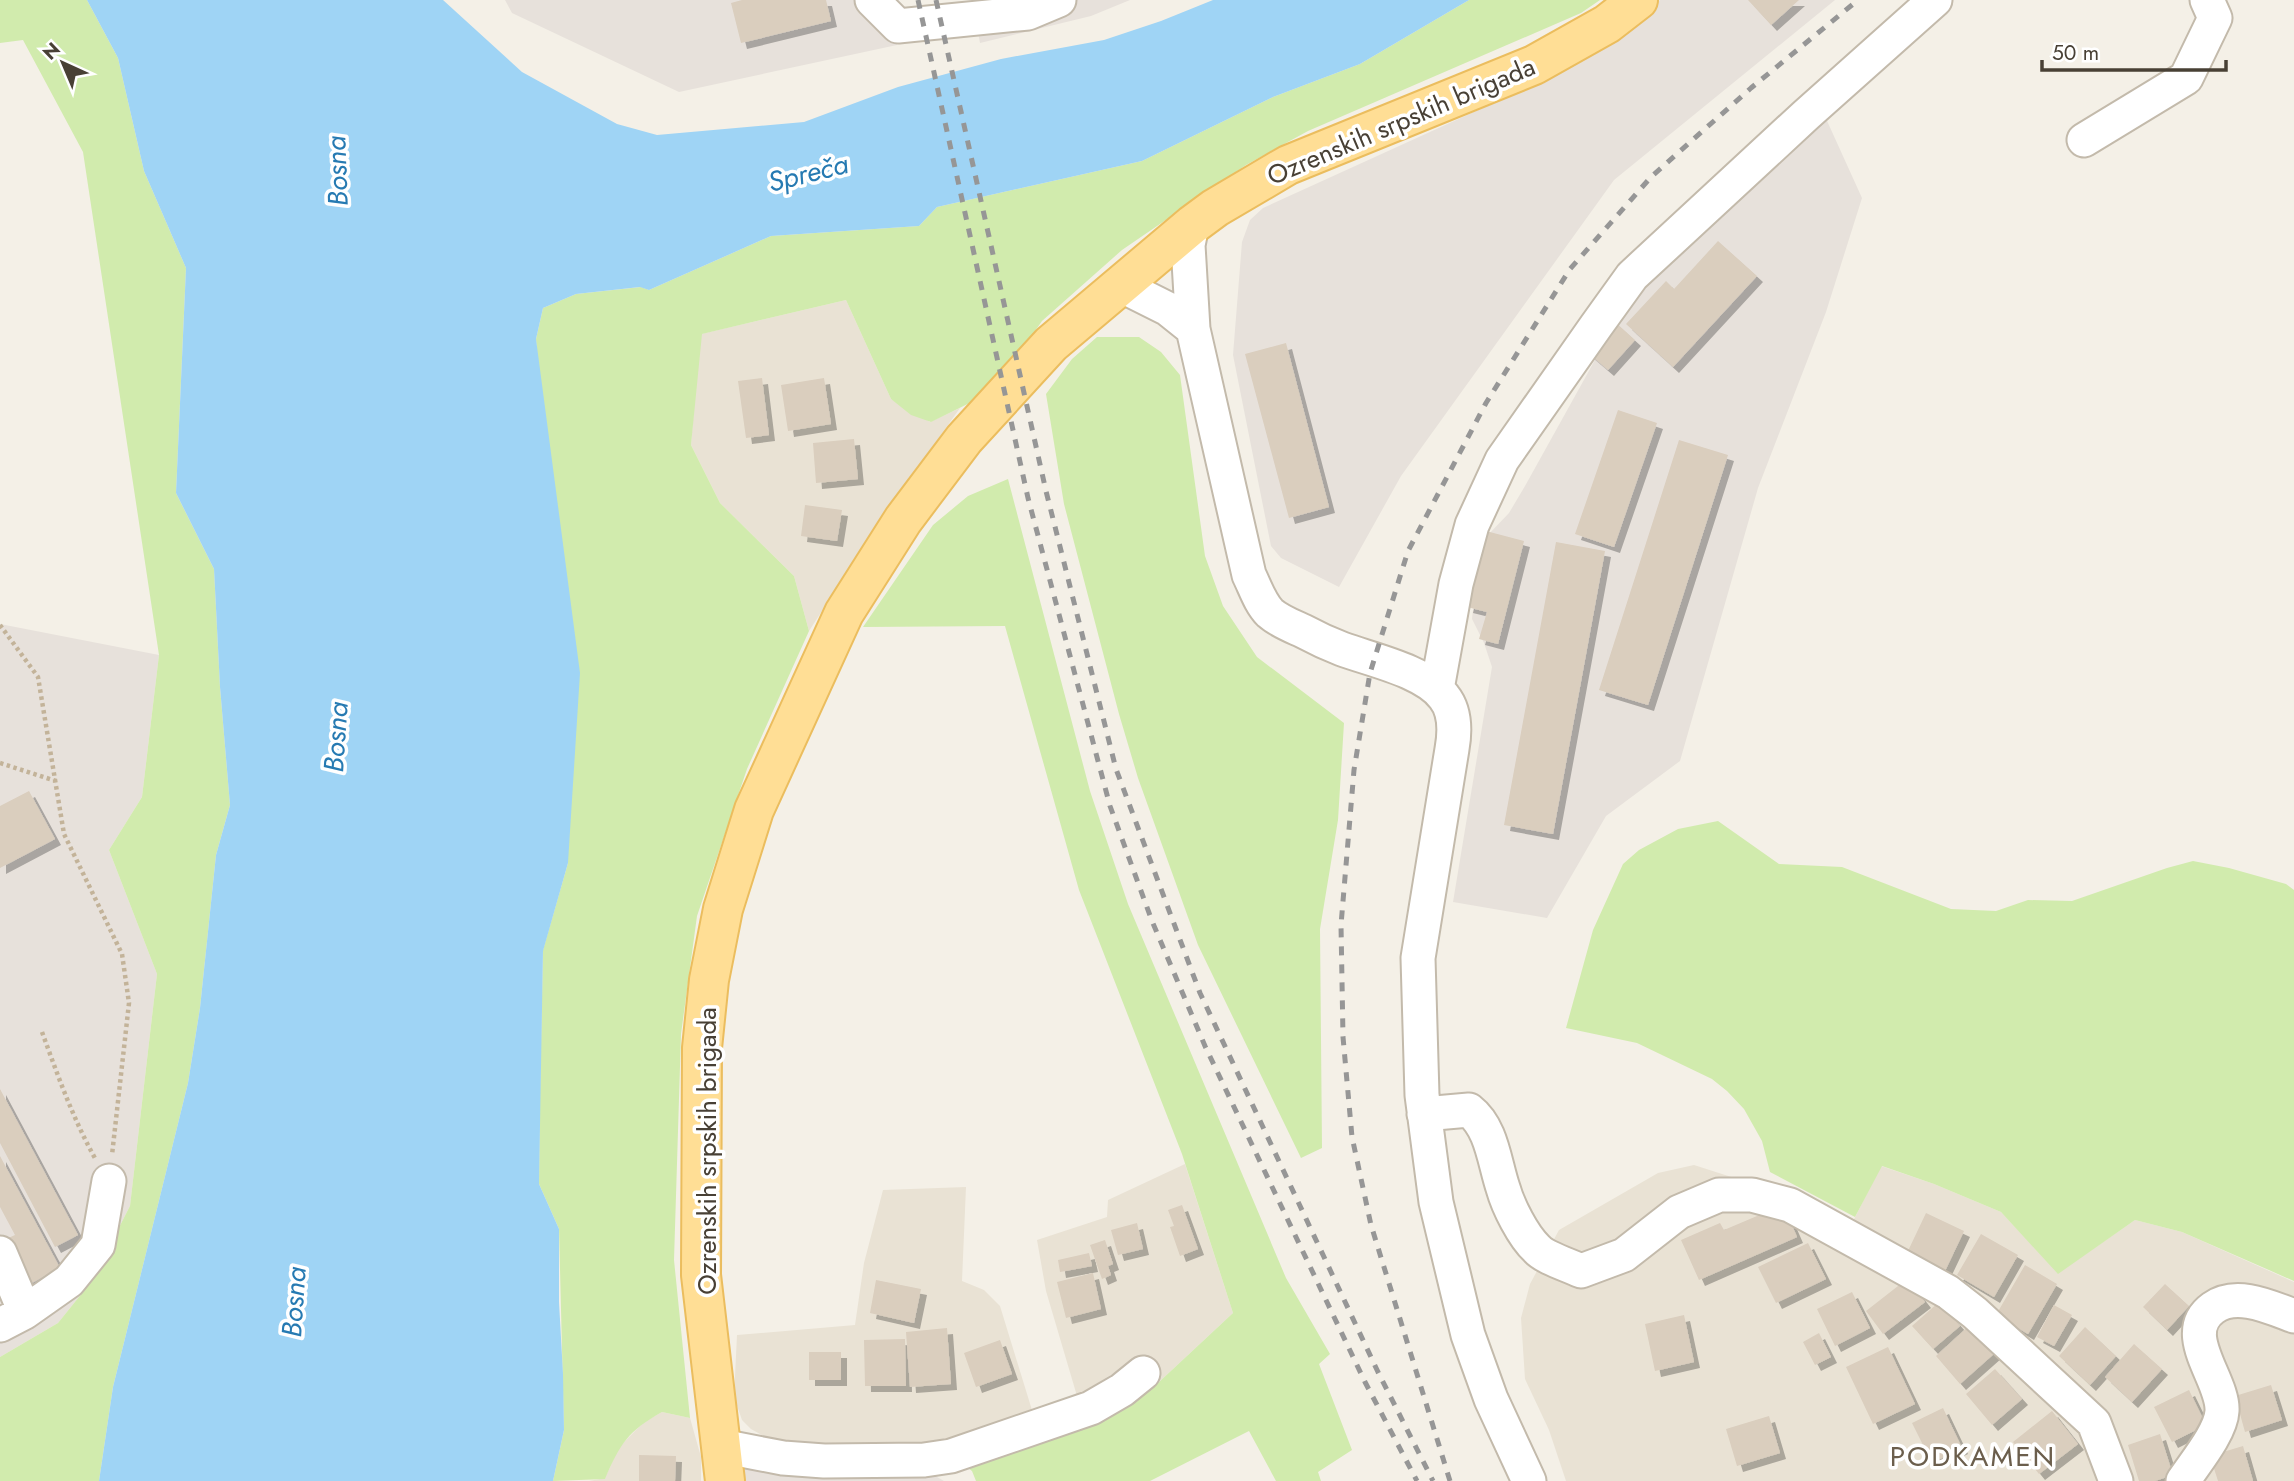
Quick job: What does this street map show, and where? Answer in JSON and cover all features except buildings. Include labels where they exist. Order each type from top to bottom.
[{"type":"main road","name":"Ozrenskih srpskih brigada","points":[[723,1464],[701,1275],[702,1048],[709,980],[723,909],[754,810],[844,614],[903,520],[964,439],[1042,353],[1192,225],[1215,208],[1288,166],[1534,65],[1607,24],[1638,0]]},
{"type":"street","points":[[872,0],[898,26],[1028,13],[1059,0]]},
{"type":"street","points":[[1437,689],[1456,583],[1472,525],[1502,460],[1632,276],[1934,0]]},
{"type":"street","points":[[2084,140],[2186,78],[2215,18],[2207,0]]},
{"type":"street","points":[[1192,225],[1188,245],[1194,329],[1249,575],[1269,612],[1285,623],[1339,648],[1407,672],[1437,689],[1446,698],[1455,730],[1418,958],[1422,1095],[1436,1202],[1468,1335],[1491,1399],[1529,1481]]},
{"type":"street","points":[[1120,285],[1168,309],[1194,329]]},
{"type":"street","points":[[1424,1114],[1469,1110],[1477,1116],[1488,1133],[1504,1191],[1515,1216],[1538,1251],[1581,1271],[1624,1255],[1679,1212],[1719,1195],[1752,1195],[1790,1205],[1948,1292],[1975,1313],[2094,1423],[2116,1481]]},
{"type":"street","points":[[0,1254],[12,1319],[69,1281],[98,1245],[109,1181]]},
{"type":"street","points":[[2183,1481],[2219,1426],[2223,1409],[2198,1333],[2203,1315],[2222,1301],[2258,1303],[2294,1316]]},
{"type":"street","points":[[723,1464],[783,1458],[824,1461],[924,1460],[951,1456],[1091,1408],[1122,1390],[1143,1373]]},
{"type":"path","points":[[0,625],[38,677],[64,834],[122,954],[129,1003],[109,1181]]},
{"type":"path","points":[[0,764],[56,781]]},
{"type":"path","points":[[43,1032],[63,1090],[85,1140],[109,1181]]},
{"type":"shaded area","points":[[505,0],[887,0],[897,45],[679,92],[512,13]]},
{"type":"shaded area","points":[[972,0],[1130,0],[1091,16],[980,43]]},
{"type":"shaded area","points":[[1660,0],[1835,0],[1614,180],[1401,476],[1339,587],[1281,558],[1271,546],[1233,355],[1242,242],[1250,220],[1263,208],[1553,76],[1620,34]]},
{"type":"shaded area","points":[[1823,112],[1862,198],[1826,312],[1758,488],[1680,761],[1606,816],[1547,918],[1453,902],[1492,667],[1472,619],[1478,563],[1486,537],[1509,513],[1635,288]]},
{"type":"shaded area","points":[[846,300],[891,399],[930,422],[960,408],[882,518],[809,631],[794,576],[720,503],[691,445],[701,334]]},
{"type":"shaded area","points":[[0,624],[159,655],[142,797],[109,850],[157,974],[130,1206],[91,1282],[58,1323],[0,1357]]},
{"type":"shaded area","points":[[1185,1164],[1233,1313],[1158,1383],[1141,1356],[1077,1396],[1046,1291],[1037,1240],[1107,1217],[1108,1200]]},
{"type":"shaded area","points":[[1694,1165],[1750,1183],[1846,1235],[1881,1166],[1934,1184],[2001,1212],[2058,1273],[2135,1220],[2182,1232],[2294,1282],[2294,1481],[1566,1481],[1549,1430],[1525,1379],[1521,1318],[1530,1284],[1559,1230],[1658,1173]]},
{"type":"shaded area","points":[[966,1187],[962,1281],[984,1290],[1000,1306],[1035,1420],[955,1443],[782,1446],[751,1429],[742,1420],[734,1397],[737,1335],[855,1325],[864,1263],[883,1190]]},
{"type":"shaded area","points":[[662,1412],[690,1418],[701,1457],[701,1481],[589,1481],[605,1478],[619,1447],[644,1422]]},
{"type":"shaded area","points":[[740,1464],[925,1470],[944,1481],[740,1481]]},
{"type":"green space","points":[[0,0],[87,0],[118,58],[144,171],[186,268],[176,493],[214,569],[230,805],[216,855],[200,1008],[188,1083],[113,1387],[99,1481],[0,1481],[0,1357],[58,1323],[91,1282],[130,1206],[157,974],[109,850],[142,797],[159,655],[83,152],[23,40],[0,43]]},
{"type":"green space","points":[[1469,0],[1600,0],[1581,13],[1308,131],[1246,165],[1122,250],[1042,321],[992,392],[931,422],[911,415],[891,399],[846,300],[702,334],[691,445],[720,503],[794,576],[809,631],[747,769],[697,916],[681,1034],[674,1260],[690,1418],[662,1412],[641,1426],[621,1447],[605,1479],[553,1481],[564,1430],[559,1229],[539,1184],[543,950],[568,863],[536,339],[543,308],[576,294],[641,287],[649,290],[771,236],[919,226],[937,207],[1142,161],[1273,97],[1360,64]]},
{"type":"green space","points":[[1097,337],[1139,337],[1161,352],[1180,375],[1205,556],[1223,606],[1257,657],[1344,723],[1338,820],[1320,929],[1322,1148],[1301,1158],[1198,945],[1138,778],[1064,504],[1046,394],[1072,359]]},
{"type":"green space","points":[[1008,479],[1090,791],[1128,904],[1286,1278],[1330,1354],[1319,1364],[1352,1450],[1318,1472],[1321,1481],[1276,1481],[1249,1431],[1150,1481],[976,1481],[972,1471],[960,1462],[1100,1415],[1158,1383],[1233,1313],[1182,1154],[1079,890],[1005,626],[863,627],[933,525],[968,496]]},
{"type":"green space","points":[[1718,821],[1779,864],[1842,867],[1951,909],[1996,911],[2028,900],[2072,901],[2193,861],[2286,884],[2294,890],[2294,1281],[2182,1232],[2135,1220],[2058,1274],[2001,1212],[1882,1166],[1855,1217],[1770,1172],[1762,1141],[1744,1109],[1712,1079],[1637,1043],[1566,1028],[1593,930],[1623,864],[1639,850],[1678,829]]},
{"type":"water","points":[[87,0],[443,0],[522,72],[617,124],[657,135],[804,122],[898,87],[1001,59],[1104,40],[1213,0],[1469,0],[1360,64],[1273,97],[1142,161],[937,207],[919,226],[771,236],[649,290],[640,287],[576,294],[543,308],[536,339],[580,673],[568,863],[543,951],[539,1184],[559,1229],[563,1374],[564,1430],[553,1481],[99,1481],[113,1387],[188,1083],[200,1008],[216,855],[230,805],[214,569],[176,493],[186,268],[144,171],[118,58]]},
{"type":"railway","points":[[918,0],[1028,498],[1110,806],[1152,921],[1205,1046],[1365,1382],[1417,1481]]},
{"type":"railway","points":[[936,0],[1046,491],[1116,769],[1200,993],[1378,1372],[1433,1481]]},
{"type":"railway","points":[[1450,1481],[1371,1225],[1352,1137],[1343,1037],[1341,925],[1354,770],[1370,673],[1408,551],[1486,403],[1570,269],[1651,177],[1751,88],[1858,0]]},
{"type":"district","name":"PODKAMEN","points":[[1973,1456]]},
{"type":"water label","name":"Bosna","points":[[337,171]]},
{"type":"water label","name":"Spreča","points":[[808,173]]},
{"type":"water label","name":"Bosna","points":[[336,737]]},
{"type":"water label","name":"Bosna","points":[[294,1302]]}]
